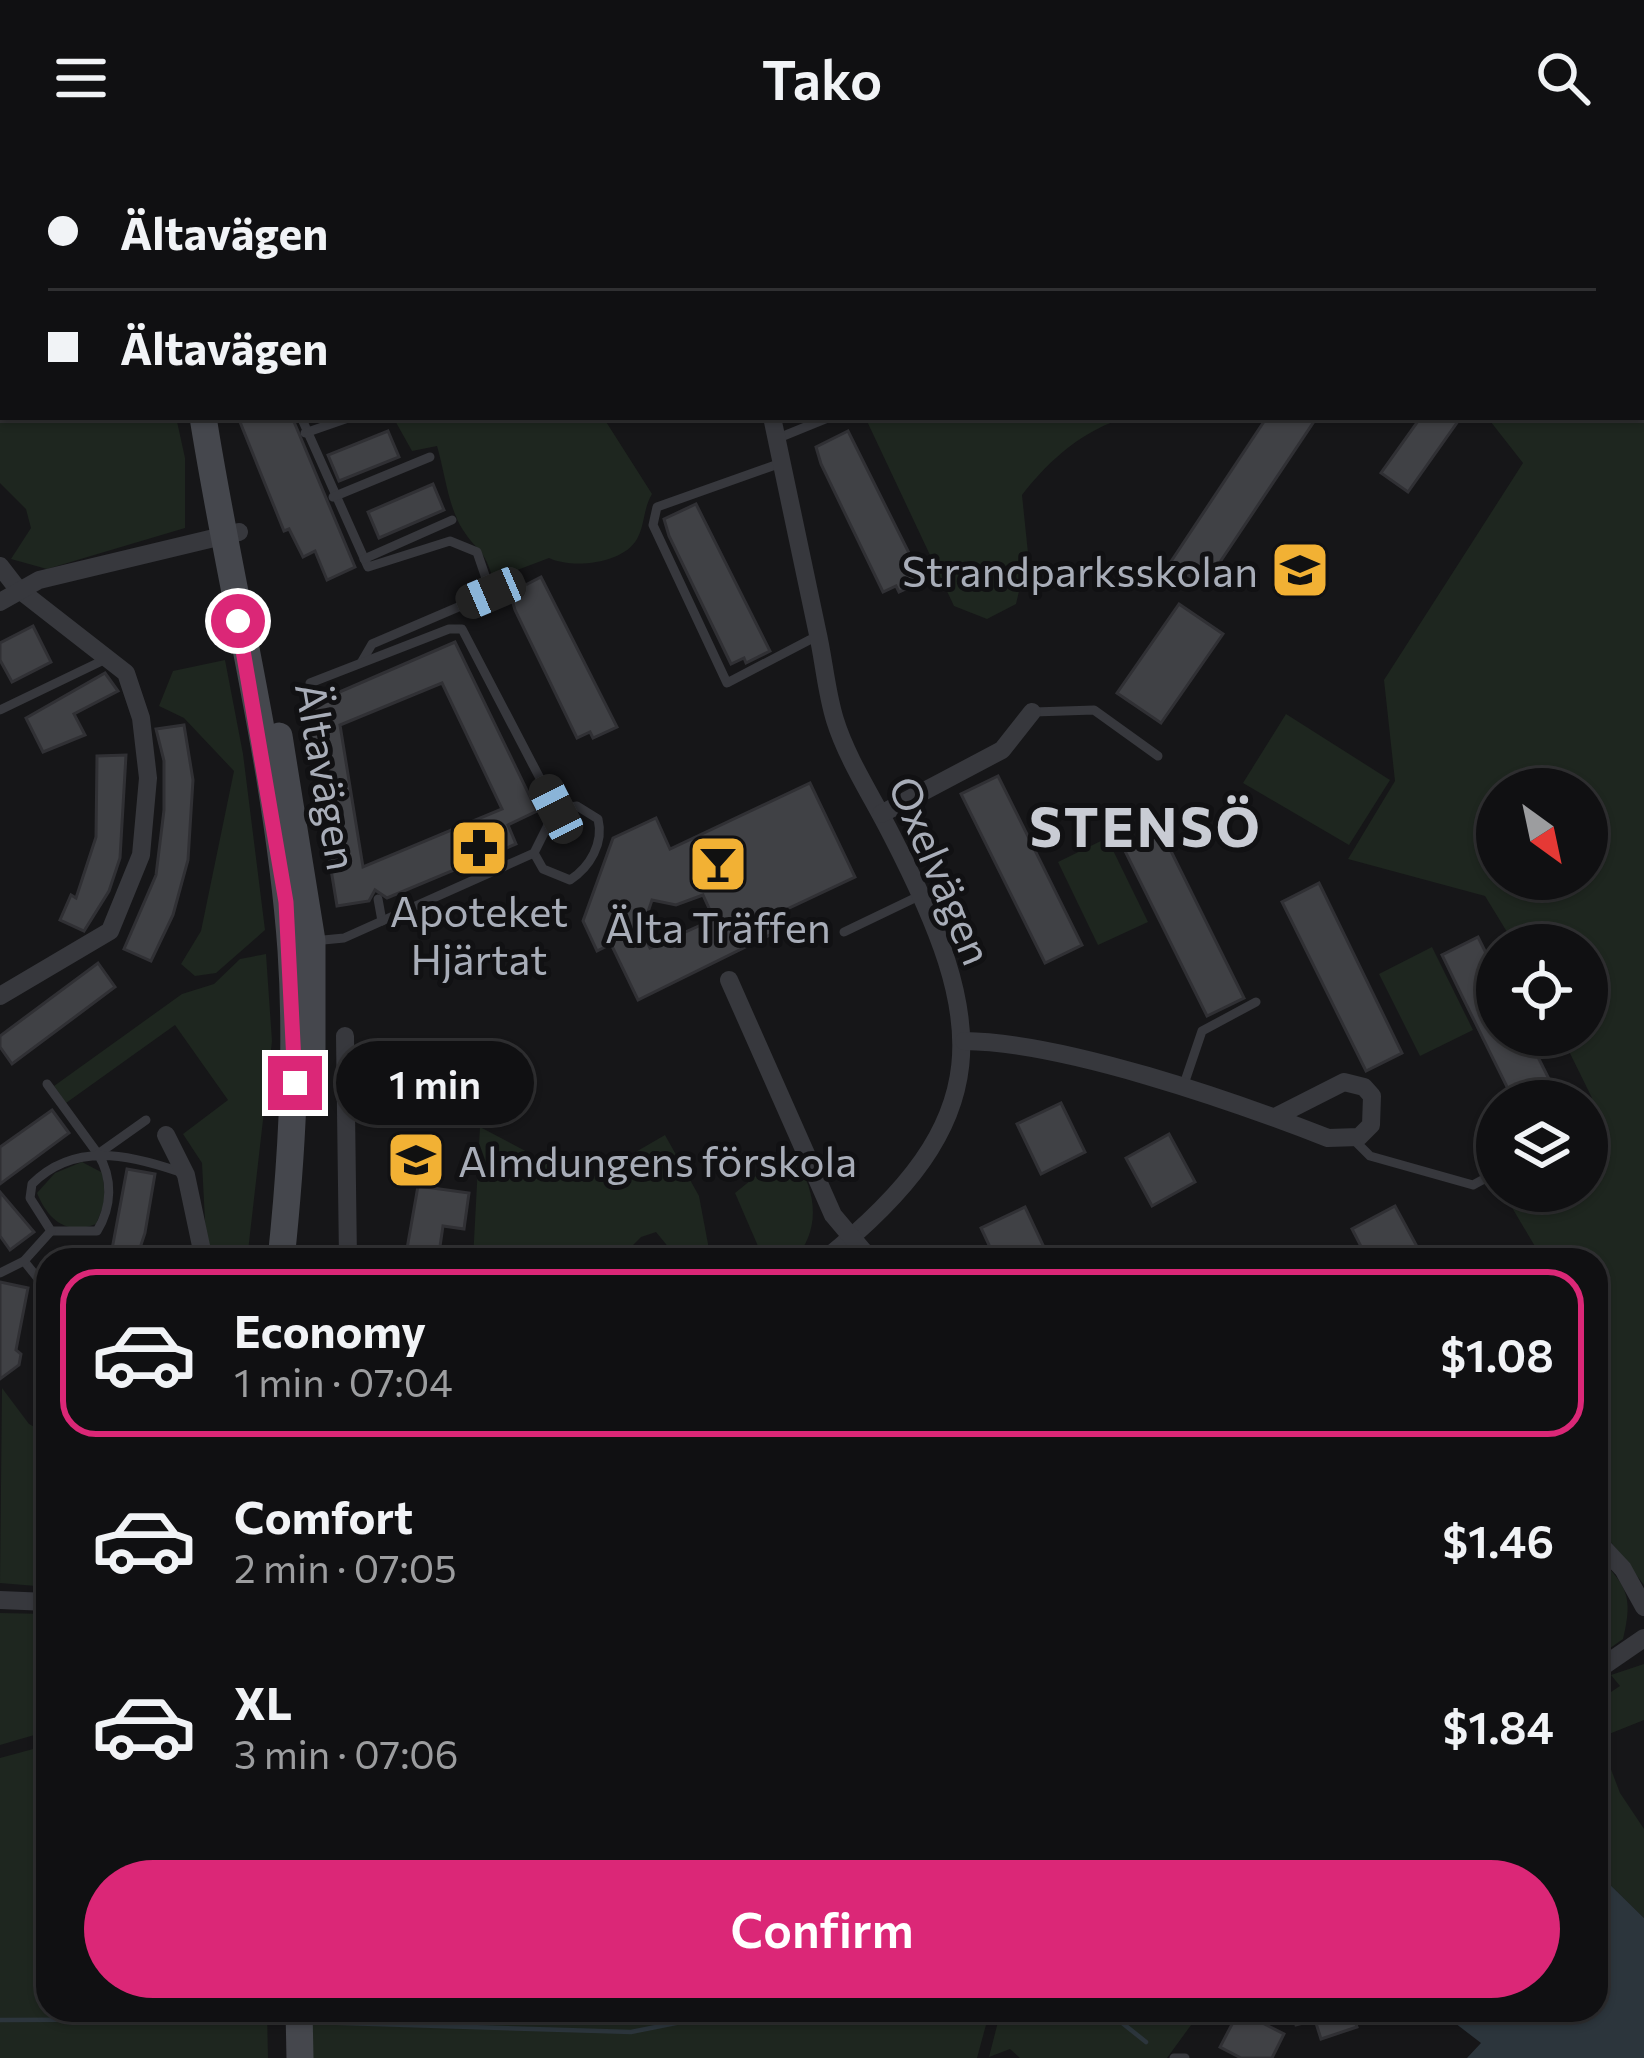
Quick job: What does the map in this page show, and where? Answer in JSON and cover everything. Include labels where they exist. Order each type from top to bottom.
[{"type":"main road","name":"Ältavägen","points":[[204,420],[230,533]]},
{"type":"main road","name":"Ältavägen","points":[[215,420],[230,533],[302,944],[282,1248]]},
{"type":"main road","points":[[299,2022],[300,2058]]},
{"type":"street","name":"Oxelvägen","points":[[773,420],[836,722],[919,896],[962,1008],[964,1041]]},
{"type":"street","points":[[0,602],[17,588],[230,533]]},
{"type":"street","points":[[0,566],[17,588],[126,673],[145,746],[147,822],[131,889],[110,931],[0,996]]},
{"type":"street","points":[[880,814],[1002,750],[1032,712]]},
{"type":"street","points":[[730,980],[833,1215],[859,1248]]},
{"type":"street","points":[[345,1036],[347,1248]]},
{"type":"street","points":[[839,1248],[898,1197],[939,1140],[961,1075],[964,1041],[993,1041],[1108,1066],[1328,1138],[1351,1137],[1371,1125],[1372,1096],[1364,1087],[1344,1082],[1275,1118]]},
{"type":"street","points":[[157,1125],[180,1172],[201,1248]]},
{"type":"street","points":[[1608,1553],[1644,1607]]},
{"type":"street","points":[[0,1600],[36,1602]]},
{"type":"street","points":[[1608,1663],[1644,1638]]},
{"type":"lane","points":[[302,420],[366,563]]},
{"type":"lane","points":[[305,434],[342,420]]},
{"type":"lane","points":[[776,439],[823,420]]},
{"type":"lane","points":[[333,497],[430,457]]},
{"type":"lane","points":[[781,463],[657,507],[653,525],[727,683],[818,636]]},
{"type":"lane","points":[[366,563],[452,520]]},
{"type":"lane","points":[[361,663],[372,644],[491,593],[477,552],[465,544],[450,541],[366,563]]},
{"type":"lane","points":[[310,683],[449,629],[469,634],[556,809]]},
{"type":"lane","points":[[0,710],[108,658]]},
{"type":"lane","points":[[1032,712],[1094,710],[1157,756]]},
{"type":"lane","points":[[534,854],[543,869],[570,880],[585,870],[602,835],[598,819],[577,806],[556,809]]},
{"type":"lane","points":[[302,944],[344,938],[534,854],[556,809]]},
{"type":"lane","points":[[844,932],[919,896]]},
{"type":"lane","points":[[378,899],[382,921]]},
{"type":"lane","points":[[1182,1090],[1202,1031],[1256,1002]]},
{"type":"lane","points":[[47,1084],[108,1170],[104,1219],[97,1231],[51,1231]]},
{"type":"lane","points":[[98,1154],[157,1125]]},
{"type":"lane","points":[[1351,1137],[1370,1156],[1476,1183]]},
{"type":"lane","points":[[51,1231],[30,1198],[32,1184],[69,1157],[98,1154],[180,1172]]},
{"type":"lane","points":[[0,1273],[24,1261],[51,1231]]},
{"type":"lane","points":[[24,1261],[36,1276]]},
{"type":"lane","points":[[1174,2058],[1185,2058]]},
{"type":"shaded area","points":[[177,420],[185,458],[185,528],[47,569],[11,559],[31,528],[26,509],[0,483],[0,423]]},
{"type":"shaded area","points":[[395,420],[605,420],[652,494],[637,539],[621,554],[583,563],[549,558],[493,579],[484,556],[458,521],[437,446],[412,451]]},
{"type":"shaded area","points":[[866,420],[1120,420],[1069,447],[1022,495],[1028,553],[1016,604],[987,619],[954,606]]},
{"type":"shaded area","points":[[1489,420],[1644,420],[1644,1585],[1608,1538],[1608,1248],[1536,1248],[1515,1212],[1608,1212],[1608,1080],[1583,1080],[1571,1056],[1608,1056],[1608,924],[1502,924],[1487,900],[1608,900],[1608,768],[1476,768],[1476,894],[1348,859],[1395,781],[1384,680],[1523,463]]},
{"type":"shaded area","points":[[225,660],[243,754],[265,930],[216,973],[195,976],[181,964],[201,931],[234,771],[184,718],[159,706],[173,671]]},
{"type":"shaded area","points":[[1286,714],[1390,780],[1349,845],[1243,783]]},
{"type":"shaded area","points":[[1107,838],[1148,922],[1098,945],[1058,862]]},
{"type":"shaded area","points":[[1432,947],[1473,1030],[1420,1056],[1379,974]]},
{"type":"shaded area","points":[[266,954],[272,1041],[248,1248],[206,1248],[202,1163],[183,1134],[228,1100],[175,1025],[66,1103],[54,1086],[182,994],[214,984],[240,959]]},
{"type":"shaded area","points":[[480,1127],[584,1182],[665,1135],[699,1196],[709,1248],[669,1248],[656,1232],[641,1237],[630,1248],[474,1248]]},
{"type":"shaded area","points":[[796,1161],[813,1212],[802,1248],[759,1248],[735,1193],[756,1176]]},
{"type":"shaded area","points":[[82,1162],[103,1173],[105,1202],[96,1224],[67,1227],[53,1218],[37,1193],[55,1173]]},
{"type":"shaded area","points":[[2,1388],[36,1428],[36,1586],[0,1583]]},
{"type":"shaded area","points":[[1608,1568],[1621,1583],[1627,1601],[1623,1639],[1608,1650]]},
{"type":"shaded area","points":[[0,1613],[36,1614],[36,1734],[0,1745]]},
{"type":"shaded area","points":[[1644,1664],[1644,1720],[1608,1734],[1608,1694],[1620,1686],[1611,1675]]},
{"type":"shaded area","points":[[36,1748],[36,2022],[267,2022],[268,2058],[0,2058],[0,1758]]},
{"type":"shaded area","points":[[1608,1762],[1620,1793],[1644,1829],[1644,1918],[1608,1883]]},
{"type":"shaded area","points":[[1608,1883],[1644,1918],[1644,2058],[1467,2058],[1481,2043],[1454,2022],[1608,2022]]},
{"type":"shaded area","points":[[309,2022],[987,2022],[977,2058],[309,2058]]},
{"type":"shaded area","points":[[998,2022],[1193,2022],[1167,2058],[1020,2058],[1010,2049],[989,2057]]},
{"type":"building","points":[[239,420],[293,420],[355,567],[327,580],[315,551],[303,557],[289,529],[284,531]]},
{"type":"building","points":[[1265,420],[1315,420],[1204,586],[1170,563]]},
{"type":"building","points":[[1419,420],[1459,420],[1408,492],[1381,473]]},
{"type":"building","points":[[388,431],[399,457],[339,481],[328,455]]},
{"type":"building","points":[[848,431],[923,581],[899,592],[896,586],[883,592],[821,464],[816,447]]},
{"type":"building","points":[[433,484],[444,510],[379,538],[368,512]]},
{"type":"building","points":[[696,504],[770,651],[746,663],[744,658],[731,664],[669,536],[664,519]]},
{"type":"building","points":[[541,577],[617,727],[593,738],[590,732],[577,738],[515,610],[510,593]]},
{"type":"building","points":[[1179,604],[1223,634],[1161,723],[1117,693]]},
{"type":"building","points":[[33,626],[51,662],[12,682],[0,660],[0,643]]},
{"type":"building","points":[[455,642],[537,811],[508,825],[516,844],[387,898],[375,890],[369,901],[337,906],[303,699],[335,694]],"holes":[[[442,683],[502,809],[363,867],[340,725]]]},
{"type":"building","points":[[105,673],[118,691],[74,714],[85,735],[43,752],[26,718]]},
{"type":"building","points":[[184,725],[193,780],[188,860],[173,915],[151,961],[124,949],[156,875],[164,761],[156,729]]},
{"type":"building","points":[[126,755],[120,858],[109,891],[84,931],[60,920],[71,895],[76,898],[96,837],[97,756]]},
{"type":"building","points":[[998,776],[1082,945],[1045,963],[961,794]]},
{"type":"building","points":[[810,783],[855,877],[781,912],[788,926],[638,1000],[611,944],[597,951],[583,921],[613,838],[656,818],[670,849]],"holes":[[[703,895],[714,919],[650,948],[642,930],[652,900],[676,905]]]},
{"type":"building","points":[[1160,829],[1244,998],[1207,1016],[1123,847]]},
{"type":"building","points":[[1319,883],[1402,1053],[1366,1071],[1282,902]]},
{"type":"building","points":[[1476,938],[1476,1024],[1442,955]]},
{"type":"building","points":[[98,963],[115,987],[12,1064],[0,1047],[0,1036]]},
{"type":"building","points":[[1492,1056],[1538,1056],[1550,1080],[1504,1080]]},
{"type":"building","points":[[1061,1103],[1085,1152],[1041,1174],[1017,1124]]},
{"type":"building","points":[[52,1110],[69,1133],[0,1184],[0,1147]]},
{"type":"building","points":[[1169,1134],[1195,1182],[1152,1206],[1126,1158]]},
{"type":"building","points":[[127,1169],[155,1174],[140,1248],[112,1248]]},
{"type":"building","points":[[418,1186],[469,1193],[464,1229],[443,1226],[440,1248],[407,1248]]},
{"type":"building","points":[[0,1192],[34,1232],[10,1250],[0,1236]]},
{"type":"building","points":[[1395,1206],[1418,1248],[1362,1248],[1352,1229]]},
{"type":"building","points":[[1025,1207],[1044,1248],[990,1248],[981,1228]]},
{"type":"building","points":[[0,1282],[28,1288],[16,1350],[21,1354],[19,1365],[0,1379]]},
{"type":"building","points":[[1233,2022],[1261,2022],[1284,2034],[1272,2058],[1241,2058],[1220,2047]]},
{"type":"building","points":[[1316,2022],[1355,2022],[1357,2027],[1321,2039]]},
{"type":"waterway","points":[[0,2020],[36,2020]]},
{"type":"waterway","points":[[311,2022],[631,2032],[681,2022]]},
{"type":"waterway","points":[[1121,2022],[1146,2042]]},
{"type":"place","name":"Strandparksskolan","points":[[1300,570]]},
{"type":"place","name":"Apoteket Hjärtat","points":[[479,848]]},
{"type":"place","name":"Älta Träffen","points":[[718,864]]},
{"type":"place","name":"Almdungens förskola","points":[[416,1160]]},
{"type":"district","name":"STENSÖ","points":[[1146,825]]},
{"type":"route","points":[[238,621],[286,902],[295,1083]]}]
